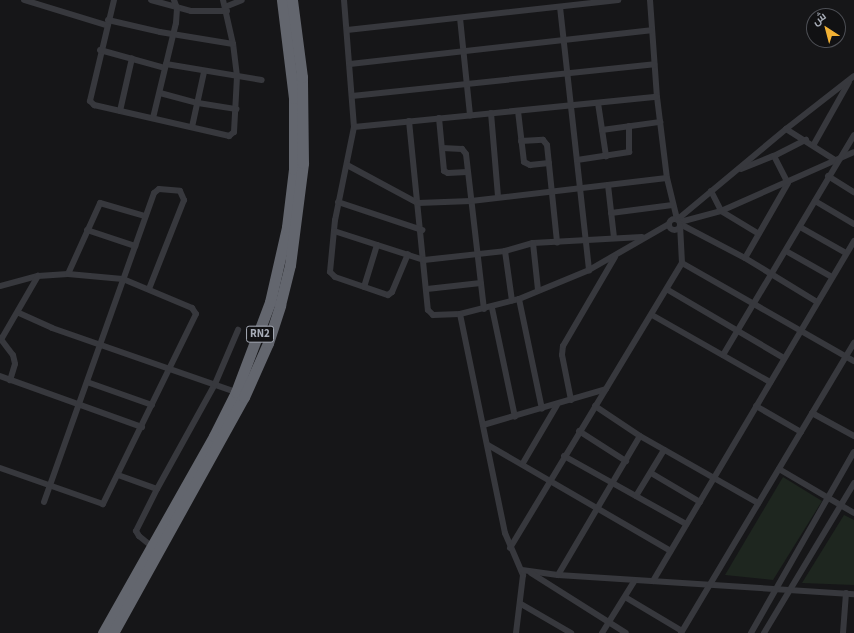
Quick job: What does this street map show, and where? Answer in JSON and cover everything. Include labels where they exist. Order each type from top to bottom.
[{"type":"highway","name":"RN2","points":[[113,633],[236,392],[270,302],[288,219],[294,169],[294,98],[282,0]]},
{"type":"highway","name":"RN2","points":[[103,633],[156,549],[250,386],[268,343],[288,272],[300,193],[304,138],[300,50],[292,0]]},
{"type":"street","points":[[24,0],[107,22],[233,44]]},
{"type":"street","points":[[114,0],[100,50],[90,101],[120,111],[231,135],[234,132],[237,110],[237,76],[233,44],[223,0]]},
{"type":"street","points":[[151,0],[177,8],[226,9],[242,0]]},
{"type":"street","points":[[153,118],[173,34],[177,8],[174,0]]},
{"type":"street","points":[[344,0],[354,127],[338,202],[329,268],[331,274],[364,287],[391,294],[408,254]]},
{"type":"street","points":[[347,30],[618,0]]},
{"type":"street","points":[[510,548],[579,431],[668,290],[682,263],[682,241],[675,223],[667,178],[660,122],[651,30],[650,0]]},
{"type":"street","points":[[560,6],[589,270]]},
{"type":"street","points":[[460,18],[470,115]]},
{"type":"street","points":[[350,64],[651,30]]},
{"type":"street","points":[[100,50],[165,66],[262,80]]},
{"type":"street","points":[[120,111],[132,58]]},
{"type":"street","points":[[352,96],[467,86],[654,64]]},
{"type":"street","points":[[192,127],[204,72]]},
{"type":"street","points":[[675,223],[786,128],[852,77]]},
{"type":"street","points":[[814,144],[852,77]]},
{"type":"street","points":[[160,93],[198,103],[237,110]]},
{"type":"street","points":[[354,127],[657,97]]},
{"type":"street","points":[[598,103],[606,156]]},
{"type":"street","points":[[518,111],[522,158],[527,164],[549,163]]},
{"type":"street","points":[[491,113],[498,197]]},
{"type":"street","points":[[439,118],[443,169],[446,172],[467,172]]},
{"type":"street","points":[[410,121],[430,313],[438,316],[460,314],[492,308],[519,299],[589,270],[616,256],[642,237],[675,223],[721,211],[788,183],[838,158],[852,155]]},
{"type":"street","points":[[602,130],[660,122]]},
{"type":"street","points":[[577,160],[629,152],[629,126]]},
{"type":"street","points":[[786,128],[838,158]]},
{"type":"street","points":[[723,356],[800,227],[838,158],[854,135]]},
{"type":"street","points":[[736,171],[774,156],[806,140]]},
{"type":"street","points":[[521,141],[544,141],[549,163],[557,242]]},
{"type":"street","points":[[442,148],[465,151],[484,309]]},
{"type":"street","points":[[774,156],[788,183]]},
{"type":"street","points":[[347,165],[418,204],[471,201],[667,178]]},
{"type":"street","points":[[828,176],[854,192]]},
{"type":"street","points":[[745,258],[788,183]]},
{"type":"street","points":[[608,185],[614,238]]},
{"type":"street","points":[[44,502],[156,190],[183,192],[184,200],[149,289]]},
{"type":"street","points":[[711,192],[721,211],[759,234]]},
{"type":"street","points":[[815,201],[854,224]]},
{"type":"street","points":[[338,202],[422,230]]},
{"type":"street","points":[[68,274],[100,203],[146,216]]},
{"type":"street","points":[[611,213],[672,206]]},
{"type":"street","points":[[675,223],[745,258],[817,302]]},
{"type":"street","points":[[800,227],[846,253]]},
{"type":"street","points":[[87,230],[135,246]]},
{"type":"street","points":[[334,231],[424,260],[505,251],[534,243],[642,237]]},
{"type":"street","points":[[653,581],[854,241]]},
{"type":"street","points":[[534,243],[538,290]]},
{"type":"street","points":[[364,287],[377,245]]},
{"type":"street","points":[[505,251],[512,301]]},
{"type":"street","points":[[786,251],[832,277]]},
{"type":"street","points":[[571,400],[562,355],[563,346],[616,256]]},
{"type":"street","points":[[682,263],[802,330],[854,362]]},
{"type":"street","points":[[0,286],[38,276],[68,274],[123,279],[149,289],[196,312],[142,427],[103,504],[0,468]]},
{"type":"street","points":[[10,380],[14,364],[10,348],[1,338],[19,313],[38,276]]},
{"type":"street","points":[[427,289],[481,283]]},
{"type":"street","points":[[668,290],[739,330],[784,358]]},
{"type":"street","points":[[519,299],[542,409]]},
{"type":"street","points":[[492,308],[516,417]]},
{"type":"street","points":[[19,313],[236,392]]},
{"type":"street","points":[[460,314],[510,548],[522,570],[521,604],[516,633]]},
{"type":"street","points":[[652,315],[770,382]]},
{"type":"street","points":[[156,549],[139,536],[136,531],[157,489],[215,384],[238,330]]},
{"type":"street","points":[[624,597],[682,632],[854,343]]},
{"type":"street","points":[[1,379],[10,380],[142,427]]},
{"type":"street","points":[[86,382],[152,405]]},
{"type":"street","points":[[483,425],[557,405],[606,389]]},
{"type":"street","points":[[523,464],[557,405]]},
{"type":"street","points":[[595,406],[640,436],[713,479],[758,503]]},
{"type":"street","points":[[756,406],[801,432]]},
{"type":"street","points":[[812,413],[854,436]]},
{"type":"street","points":[[579,431],[626,461]]},
{"type":"street","points":[[558,575],[640,436]]},
{"type":"street","points":[[488,445],[671,551]]},
{"type":"street","points":[[636,496],[664,450]]},
{"type":"street","points":[[751,633],[774,590],[854,452]]},
{"type":"street","points":[[564,456],[686,524]]},
{"type":"street","points":[[779,469],[854,513]]},
{"type":"street","points":[[651,472],[700,502]]},
{"type":"street","points":[[118,475],[157,489]]},
{"type":"street","points":[[764,633],[792,590],[854,483]]},
{"type":"street","points":[[522,570],[558,575],[854,594]]},
{"type":"street","points":[[530,572],[626,633]]},
{"type":"street","points":[[602,633],[634,580]]},
{"type":"street","points":[[843,633],[846,593]]},
{"type":"street","points":[[521,604],[571,633]]},
{"type":"shaded area","points":[[783,477],[822,501],[773,580],[725,575]]},
{"type":"shaded area","points":[[844,515],[854,520],[854,585],[802,583]]}]
